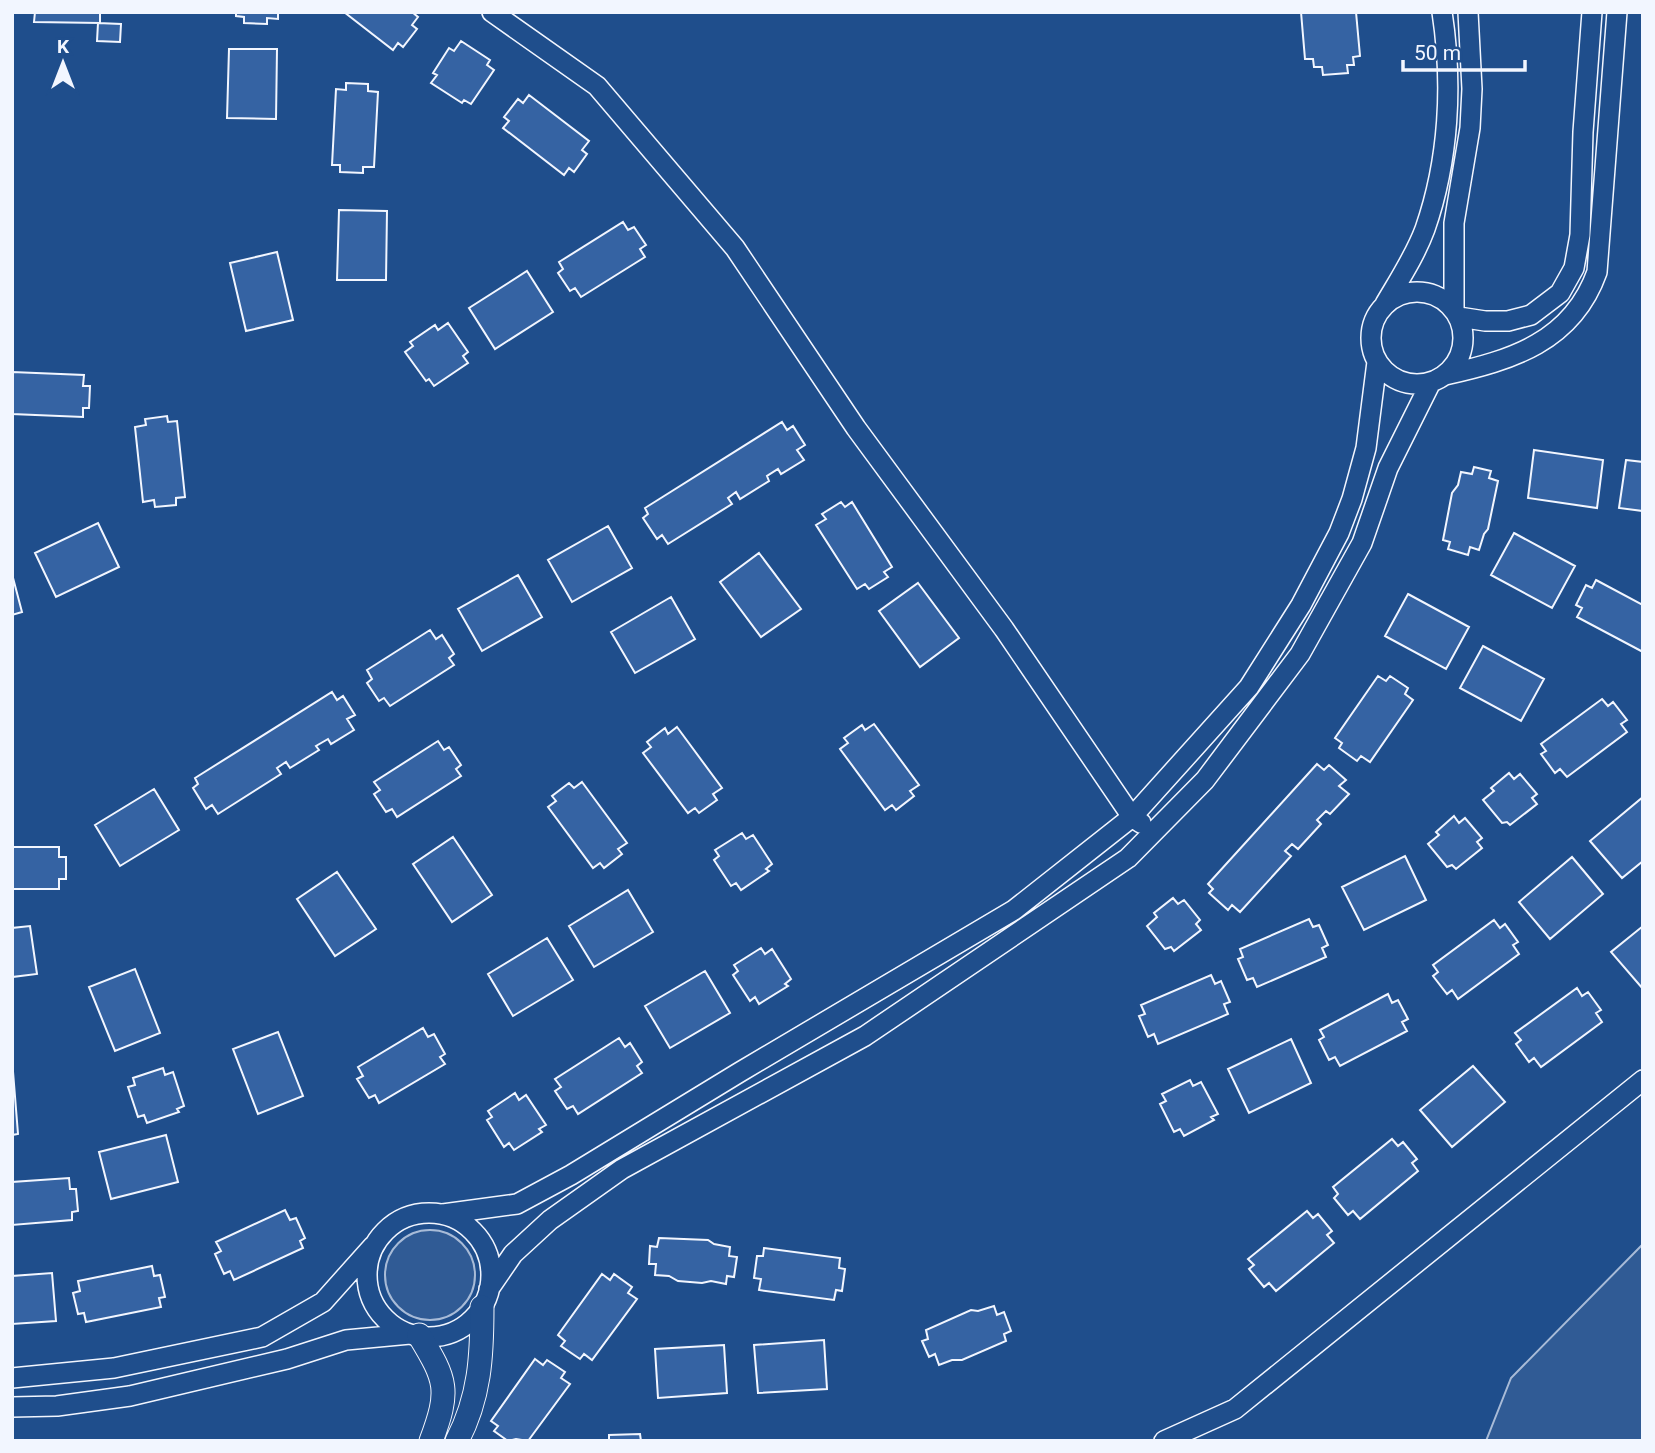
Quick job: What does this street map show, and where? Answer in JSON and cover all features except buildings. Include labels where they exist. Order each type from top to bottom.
[{"type":"main road","points":[[457,1441],[467,1421],[479,1377],[486,1298]]},
{"type":"main road","points":[[414,1335],[435,1360],[442,1381],[444,1406],[431,1441]]},
{"type":"street","points":[[492,12],[522,22],[597,86],[735,248],[856,428],[1004,629],[1132,817],[1153,832]]},
{"type":"street","points":[[1442,12],[1448,117],[1440,174],[1424,230],[1410,262],[1376,317],[1371,332],[1371,348],[1377,362],[1388,374],[1402,382],[1416,384],[1482,367],[1540,344],[1566,325],[1589,294],[1597,272],[1617,12]]},
{"type":"street","points":[[12,1407],[57,1406],[130,1396],[287,1359],[346,1340],[414,1335],[432,1337],[453,1332],[469,1322],[513,1254],[550,1220],[622,1168],[865,1036],[1128,858],[1205,780],[1300,654],[1362,543],[1388,468],[1438,379],[1456,365],[1462,351],[1465,336],[1456,312],[1454,223],[1470,128],[1472,89],[1468,12]]},
{"type":"street","points":[[1385,304],[1398,295],[1413,291],[1429,292],[1443,298],[1456,312],[1485,321],[1508,321],[1531,315],[1560,293],[1574,268],[1580,235],[1583,132],[1592,12]]},
{"type":"street","points":[[12,1378],[114,1367],[262,1337],[323,1302],[386,1229],[404,1217],[517,1204],[571,1175],[1014,910],[1132,817],[1249,687],[1301,605],[1339,533],[1366,448],[1377,362]]},
{"type":"street","points":[[1164,1441],[1235,1409],[1643,1080]]},
{"type":"street","points":[[443,1214],[461,1222],[476,1234],[486,1251],[491,1270],[486,1298]]},
{"type":"street","points":[[373,1246],[367,1267],[367,1288],[376,1308],[391,1324],[414,1335]]},
{"type":"shaded area","points":[[430,1230],[447,1233],[462,1243],[472,1258],[475,1275],[472,1292],[462,1307],[447,1317],[430,1320],[413,1317],[398,1307],[388,1292],[385,1275],[388,1258],[398,1243],[413,1233]]},
{"type":"shaded area","points":[[1643,1244],[1643,1441],[1486,1441],[1511,1378]]}]
